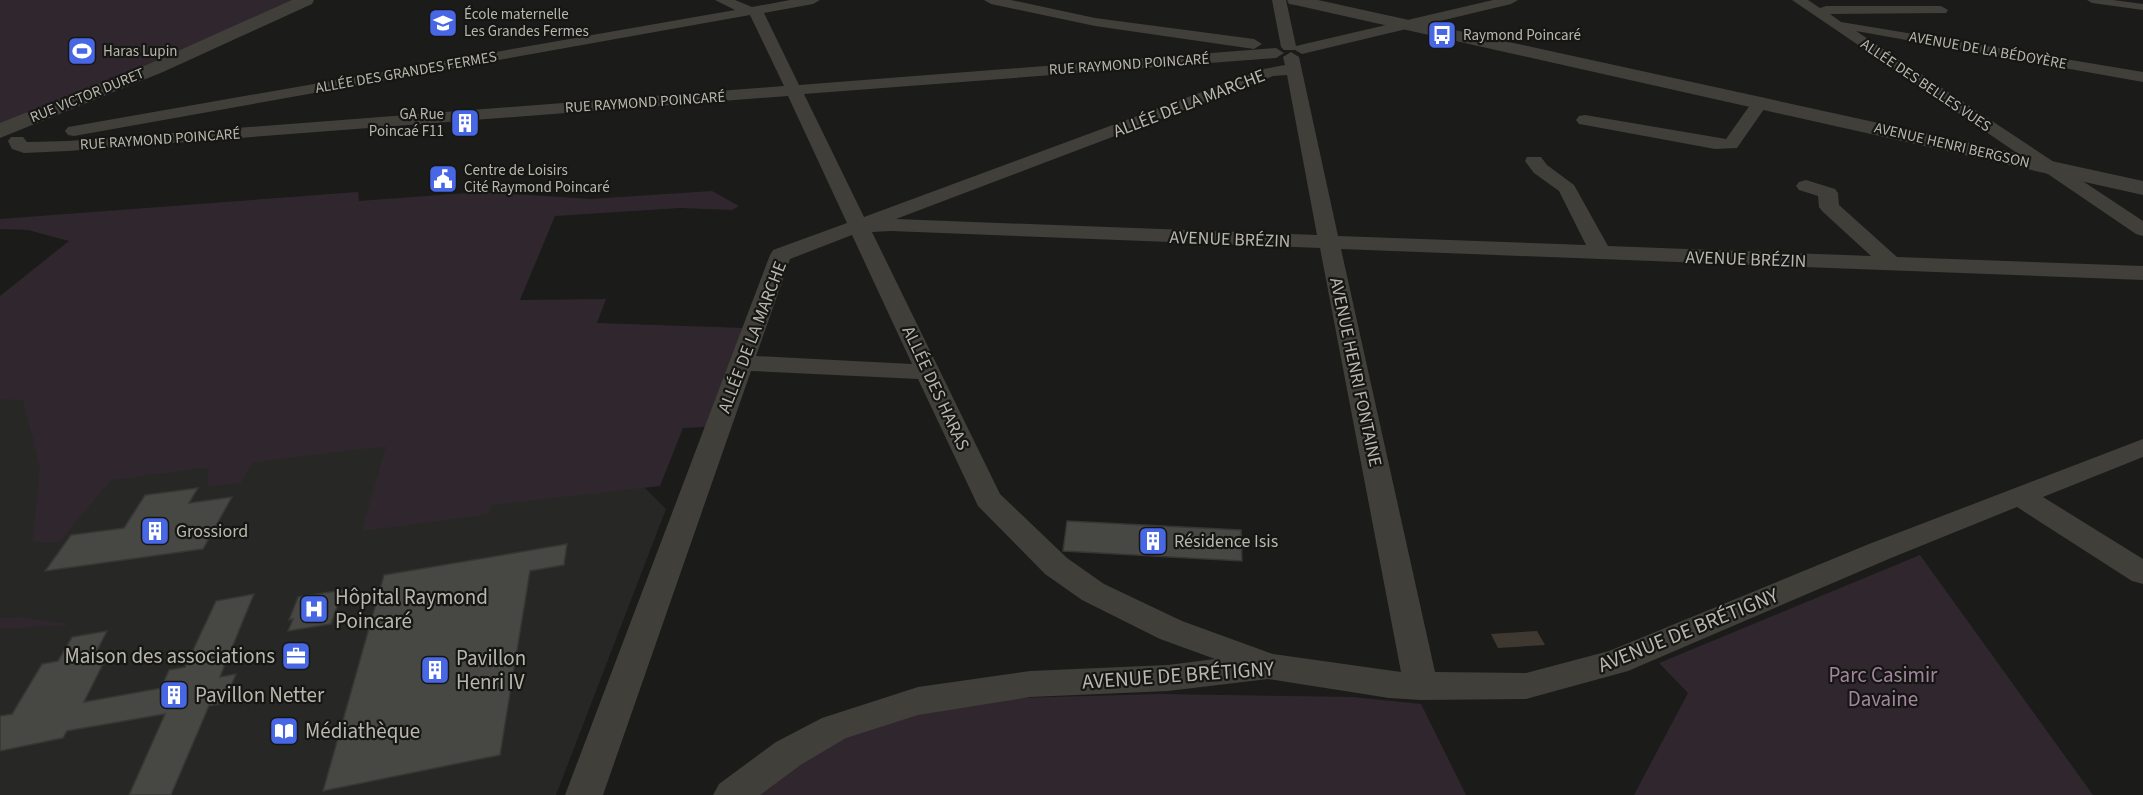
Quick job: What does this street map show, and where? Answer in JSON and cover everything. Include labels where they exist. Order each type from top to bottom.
[{"type":"street","name":"RUE VICTOR DURET","points":[[0,131],[156,68],[306,0]]},
{"type":"street","points":[[722,0],[751,10]]},
{"type":"street","name":"ALLÉE DES GRANDES FERMES","points":[[9,143],[813,0]]},
{"type":"street","points":[[991,0],[1095,22],[1288,54]]},
{"type":"street","name":"AVENUE HENRI FONTAINE","points":[[1279,0],[1288,54],[1330,243],[1422,687]]},
{"type":"street","name":"AVENUE HENRI BERGSON","points":[[1295,0],[2143,188]]},
{"type":"street","name":"RUE RAYMOND POINCARÉ","points":[[9,143],[24,148],[44,148],[1288,54],[1511,0]]},
{"type":"street","name":"ALLÉE DES BELLES VUES","points":[[1799,0],[2143,230]]},
{"type":"street","points":[[2092,0],[2143,7]]},
{"type":"street","name":"ALLÉE DES HARAS","points":[[751,10],[757,13],[795,90],[988,499],[1016,530],[1056,566],[1093,592],[1171,630],[1268,666]]},
{"type":"street","points":[[1814,10],[1941,10]]},
{"type":"street","name":"AVENUE DE LA BÉDOYÈRE","points":[[1834,23],[2143,77]]},
{"type":"street","name":"ALLÉE DE LA MARCHE","points":[[584,795],[781,255],[1270,72],[1288,54]]},
{"type":"street","points":[[1585,120],[1731,144],[1761,102]]},
{"type":"street","points":[[1534,161],[1538,168],[1561,182],[1567,189],[1601,253]]},
{"type":"street","points":[[1806,186],[1828,193],[1829,207],[1892,264]]},
{"type":"street","name":"AVENUE BRÉZIN","points":[[859,227],[891,225],[2143,273]]},
{"type":"street","points":[[741,363],[927,372]]},
{"type":"street","name":"AVENUE DE BRÉTIGNY","points":[[732,795],[789,753],[834,728],[918,701],[1030,684],[1168,678],[1268,666],[1389,685],[1526,686],[1616,662],[1880,551],[2143,447]]},
{"type":"street","points":[[2020,496],[2143,573]]},
{"type":"shaded area","name":"Hôpital Raymond Poincaré","points":[[0,391],[41,393],[642,485],[666,509],[556,795],[0,795]]},
{"type":"shaded area","points":[[1537,631],[1545,645],[1498,648],[1491,634]]},
{"type":"green space","name":"Haras Lupin","points":[[0,0],[299,0],[170,60],[9,123],[0,123]]},
{"type":"green space","points":[[712,191],[739,206],[732,210],[680,208],[555,216],[520,300],[606,299],[597,323],[744,328],[705,427],[683,428],[660,486],[491,505],[489,514],[362,531],[386,446],[253,462],[241,483],[207,486],[209,467],[111,480],[59,542],[33,542],[40,467],[23,400],[0,399],[0,296],[69,241],[28,230],[0,229],[0,219],[358,192],[359,201],[480,192],[591,199]]},
{"type":"green space","name":"Parc Casimir Davaine","points":[[1920,555],[2093,795],[1634,795],[1688,693],[1659,663]]},
{"type":"green space","points":[[21,617],[72,625],[0,629],[0,618]]},
{"type":"green space","points":[[1160,694],[1353,697],[1421,704],[1466,795],[751,795],[859,724],[950,700]]},
{"type":"building","name":"Grossiord","points":[[198,488],[189,503],[232,497],[203,549],[45,571],[71,535],[124,528],[145,495]]},
{"type":"building","name":"Résidence Isis","points":[[1067,521],[1241,530],[1242,561],[1063,551]]},
{"type":"building","name":"Pavillon Henri IV","points":[[567,544],[564,565],[530,571],[500,755],[323,791],[384,575]]},
{"type":"building","points":[[343,590],[331,624],[288,631],[293,619],[289,620],[298,597]]},
{"type":"building","name":"Pavillon Netter","points":[[254,594],[220,677],[236,674],[224,703],[209,706],[171,795],[129,795],[165,714],[67,731],[63,738],[0,751],[0,716],[12,714],[42,664],[58,661],[72,637],[107,631],[95,655],[109,652],[84,702],[161,688],[169,670],[185,667],[216,601]]},
{"type":"place","name":"École maternelle Les Grandes Fermes","points":[[443,23]]},
{"type":"place","name":"Raymond Poincaré","points":[[1442,35]]},
{"type":"place","name":"Haras Lupin","points":[[82,51]]},
{"type":"place","name":"GA Rue Poincaé F11","points":[[465,123]]},
{"type":"place","name":"Centre de Loisirs Cité Raymond Poincaré","points":[[443,179]]},
{"type":"place","name":"Grossiord","points":[[155,531]]},
{"type":"place","name":"Résidence Isis","points":[[1153,541]]},
{"type":"place","name":"Hôpital Raymond Poincaré","points":[[314,609]]},
{"type":"place","name":"Maison des associations","points":[[296,656]]},
{"type":"place","name":"Pavillon Henri IV","points":[[435,670]]},
{"type":"place","name":"Pavillon Netter","points":[[174,695]]},
{"type":"place","name":"Médiathèque","points":[[284,731]]}]
